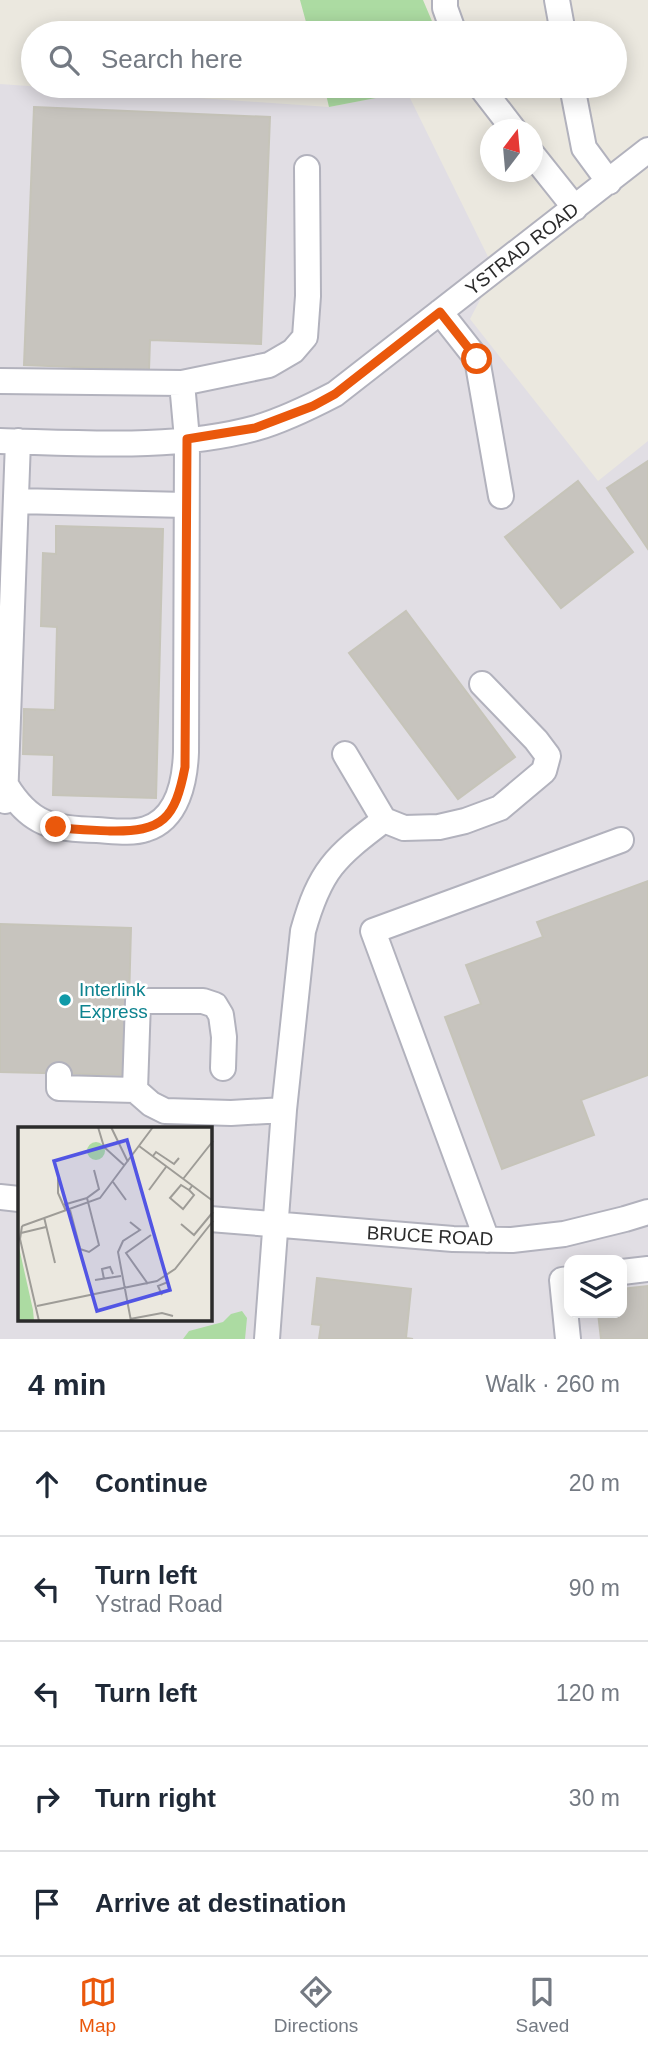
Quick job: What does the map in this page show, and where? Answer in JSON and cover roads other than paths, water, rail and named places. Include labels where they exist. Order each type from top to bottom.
[{"type":"street","points":[[444,0],[450,21]]},
{"type":"street","points":[[556,0],[560,21]]},
{"type":"street","points":[[489,98],[506,119]]},
{"type":"street","points":[[574,98],[584,148],[608,181]]},
{"type":"street","name":"YSTRAD ROAD","points":[[9,441],[139,444],[255,428],[290,416],[335,394],[648,150]]},
{"type":"street","points":[[543,167],[575,208]]},
{"type":"street","points":[[0,381],[182,383],[269,365],[293,351],[305,337],[309,296],[307,168]]},
{"type":"street","points":[[440,312],[477,359],[501,496]]},
{"type":"street","points":[[6,785],[18,803],[40,821],[71,830],[146,830],[158,823],[173,808],[185,767],[187,439],[182,383]]},
{"type":"street","points":[[5,813],[16,501],[9,441]]},
{"type":"street","points":[[16,501],[186,505]]},
{"type":"street","points":[[345,754],[384,820],[404,828],[439,827],[500,808],[544,771],[548,756],[482,684]]},
{"type":"street","points":[[267,1339],[284,1110],[303,931],[310,904],[333,862],[384,820]]},
{"type":"street","points":[[487,1240],[373,931],[621,840]]},
{"type":"street","points":[[135,1090],[138,1001],[203,1001],[215,1005],[221,1015],[224,1037],[223,1068]]},
{"type":"street","points":[[59,1075],[59,1088],[135,1090],[151,1104],[165,1111],[284,1110]]},
{"type":"street","points":[[0,1198],[18,1199]]},
{"type":"street","name":"BRUCE ROAD","points":[[212,1219],[439,1238],[512,1240],[564,1234],[648,1215]]},
{"type":"street","points":[[627,1271],[648,1269]]},
{"type":"street","points":[[564,1280],[564,1300]]},
{"type":"street","points":[[566,1318],[568,1339]]},
{"type":"place","name":"Interlink Express","points":[[65,1000]]}]
